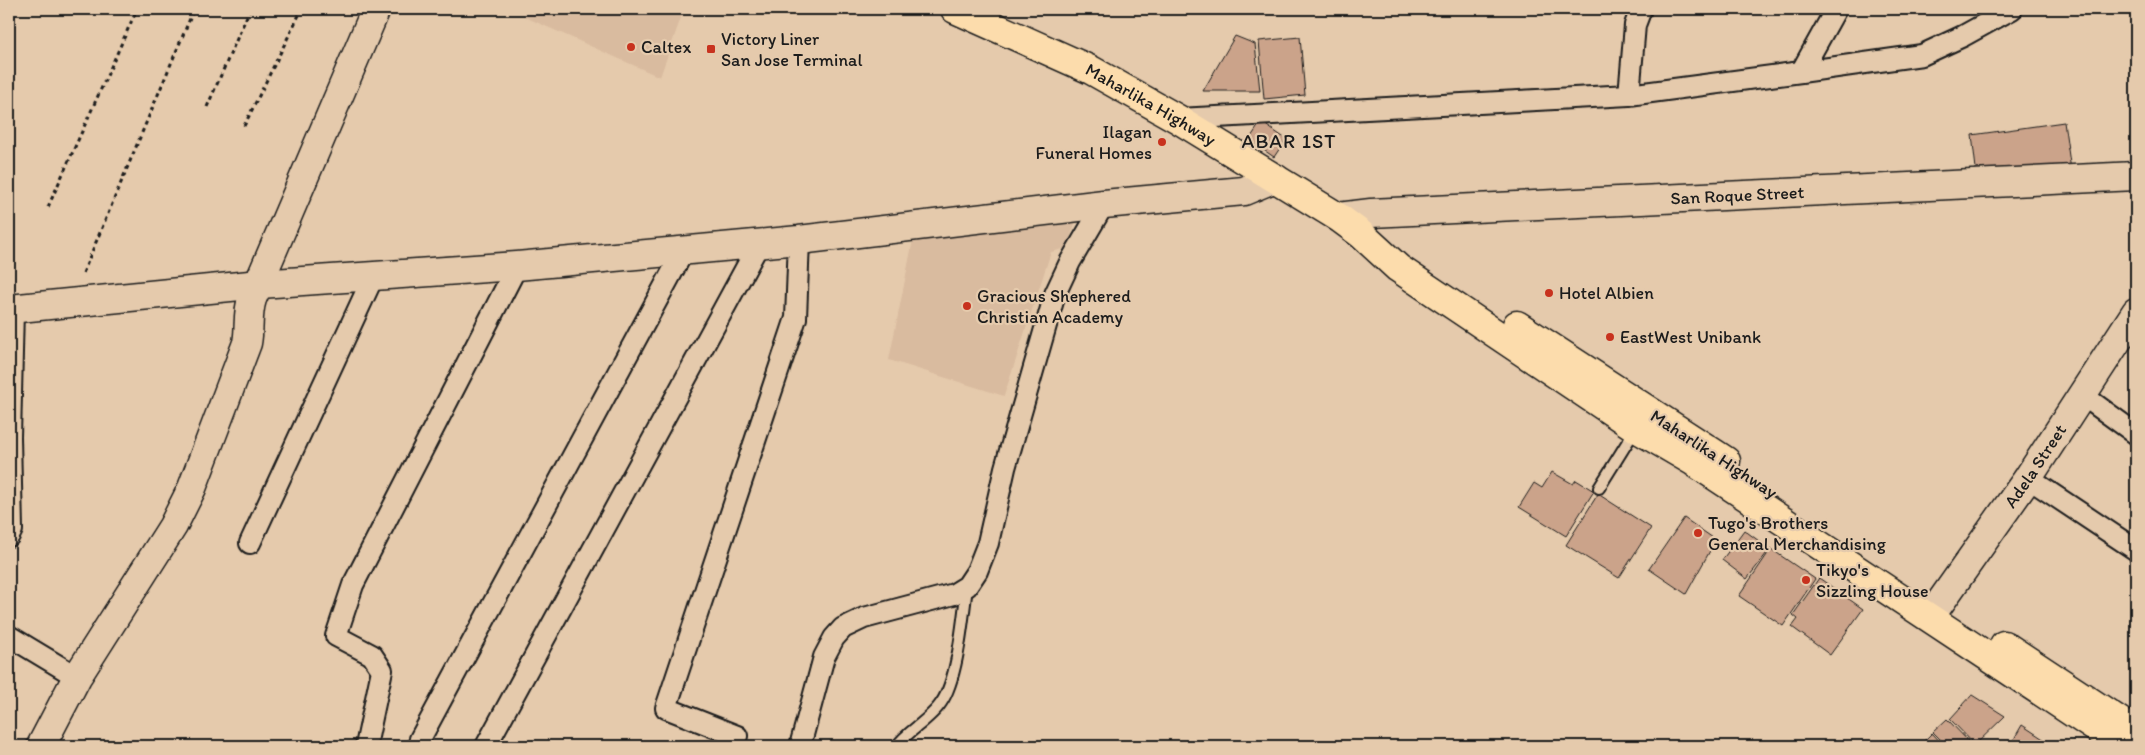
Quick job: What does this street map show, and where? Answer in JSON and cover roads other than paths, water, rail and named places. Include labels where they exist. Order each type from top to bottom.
[{"type":"highway","name":"Maharlika Highway","points":[[955,9],[1091,70],[1178,119],[1275,178],[1361,234],[1411,257],[1642,419],[1699,454],[2039,680],[2121,741]]},
{"type":"street","points":[[41,746],[77,678],[153,559],[192,488],[247,343],[250,330],[248,312],[376,9]]},
{"type":"street","points":[[1628,95],[1635,25],[1641,9]]},
{"type":"street","points":[[1802,72],[1836,9]]},
{"type":"street","points":[[1178,119],[1628,95],[1922,55],[1964,36],[2012,9]]},
{"type":"street","name":"San Roque Street","points":[[1338,218],[1371,213],[2136,176]]},
{"type":"street","points":[[9,536],[12,530],[10,437],[11,309],[260,284],[517,266],[800,240],[1104,204],[1244,190],[1275,178]]},
{"type":"street","points":[[800,746],[824,657],[834,638],[843,628],[864,618],[954,594],[967,586],[977,571],[988,543],[1004,468],[1055,294],[1070,262],[1104,204]]},
{"type":"street","points":[[733,746],[737,736],[666,708],[796,318],[800,240]]},
{"type":"street","points":[[486,746],[759,244]]},
{"type":"street","points":[[420,738],[684,252]]},
{"type":"street","points":[[366,746],[382,670],[372,655],[336,636],[340,622],[353,585],[517,266]]},
{"type":"street","points":[[250,542],[374,275]]},
{"type":"street","name":"Adela Street","points":[[1936,611],[2028,478],[2136,312]]},
{"type":"street","points":[[2081,394],[2136,434]]},
{"type":"street","points":[[2028,478],[2136,550]]},
{"type":"street","points":[[9,636],[77,678]]},
{"type":"lane","points":[[1599,488],[1642,419]]},
{"type":"lane","points":[[897,746],[920,726],[942,702],[953,673],[967,586]]},
{"type":"place","name":"Caltex","points":[[631,47]]},
{"type":"place","name":"Victory Liner San Jose Terminal","points":[[711,49]]},
{"type":"place","name":"Ilagan Funeral Homes","points":[[1162,142]]},
{"type":"place","name":"Hotel Albien","points":[[1549,293]]},
{"type":"place","name":"Gracious Shephered Christian Academy","points":[[967,306]]},
{"type":"place","name":"EastWest Unibank","points":[[1610,337]]},
{"type":"place","name":"Tugo's Brothers General Merchandising","points":[[1698,533]]},
{"type":"place","name":"Tikyo's Sizzling House","points":[[1806,580]]},
{"type":"district","name":"ABAR 1ST","points":[[1289,141]]}]
